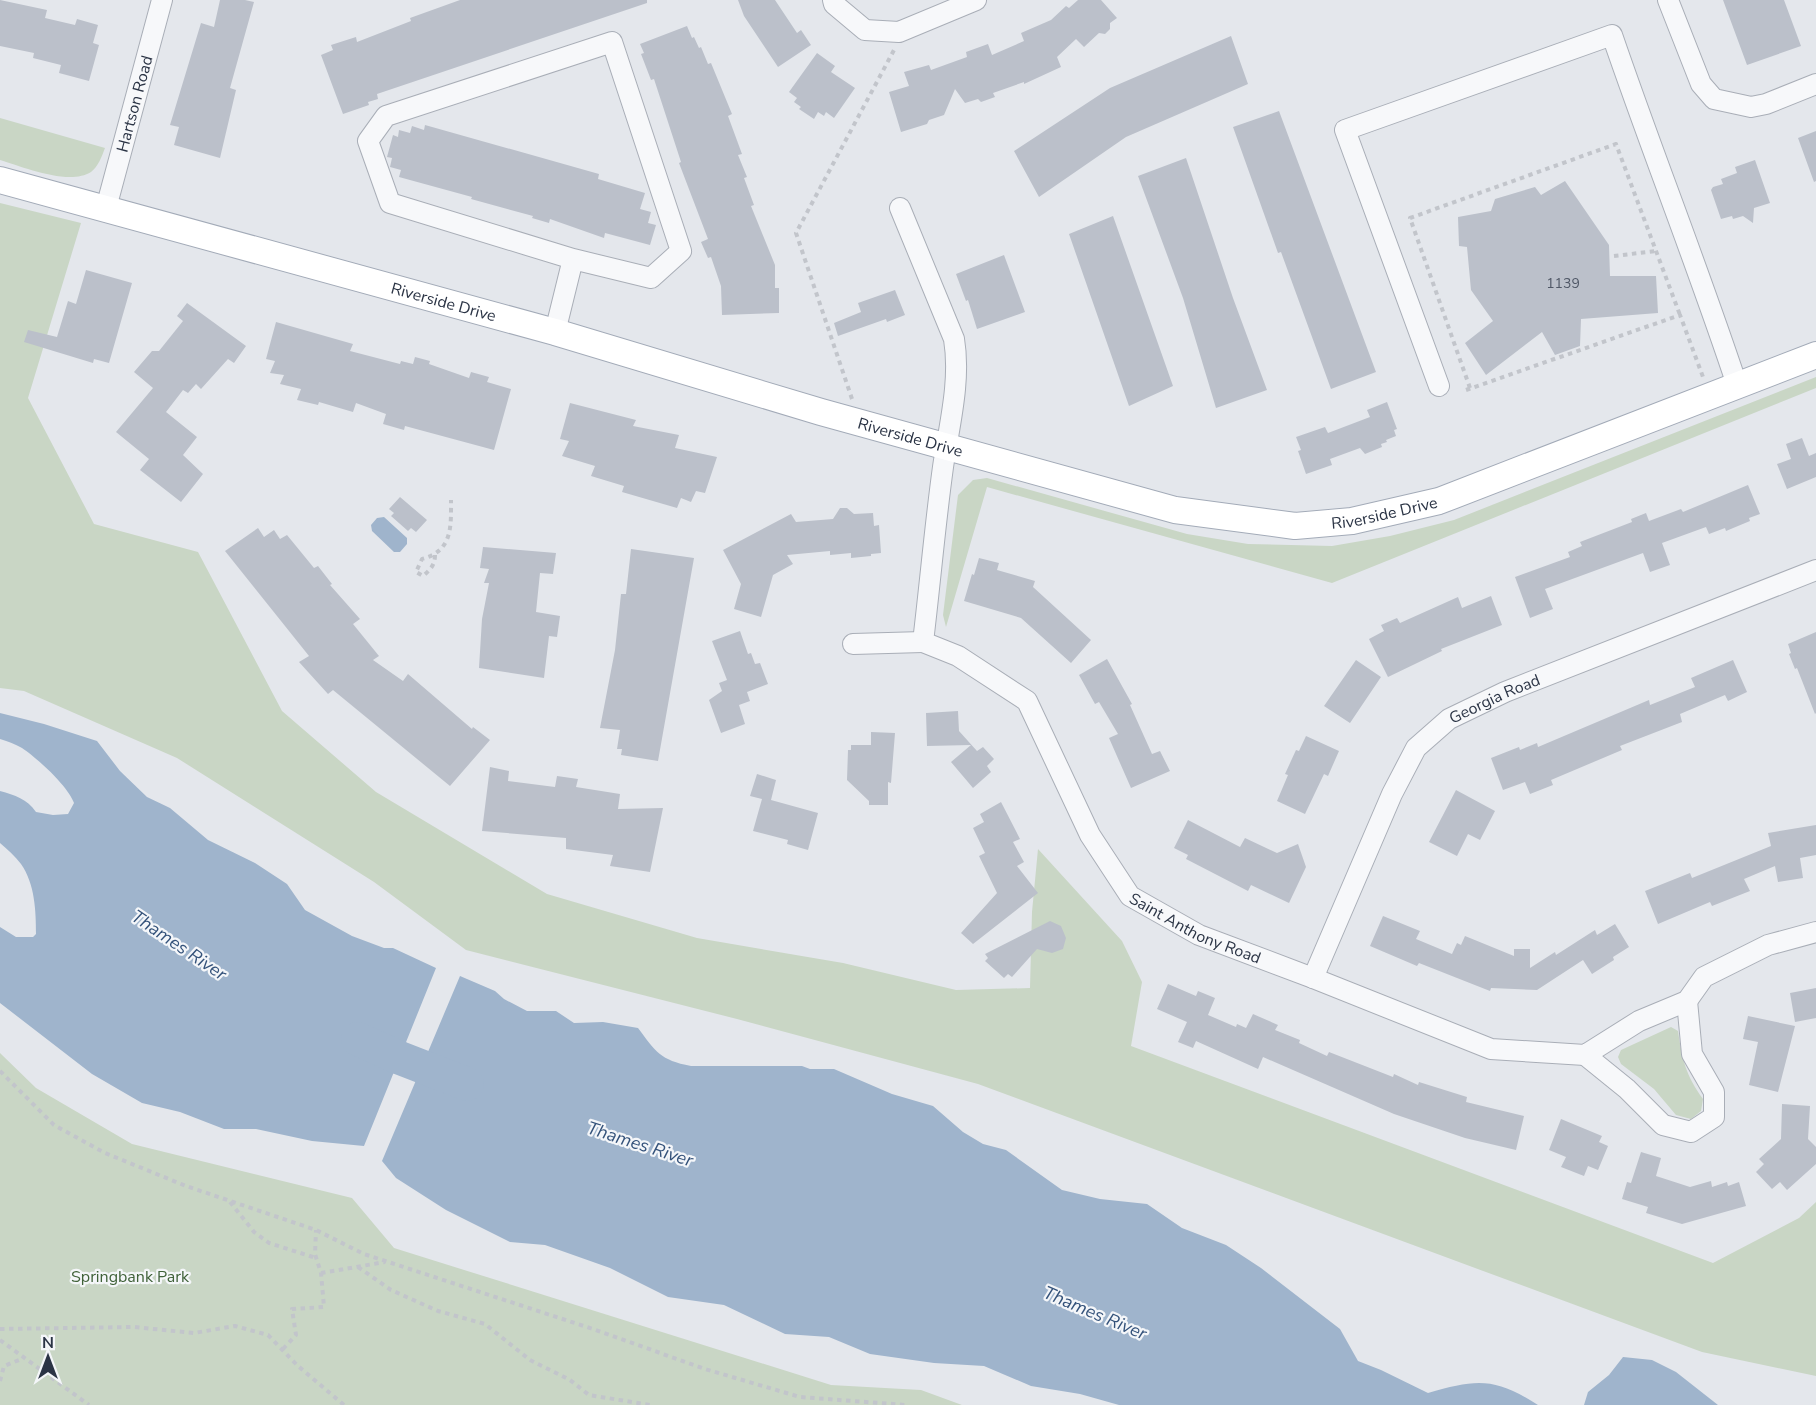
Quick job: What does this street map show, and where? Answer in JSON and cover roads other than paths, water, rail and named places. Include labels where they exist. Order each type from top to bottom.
[{"type":"main road","name":"Riverside Drive","points":[[0,180],[555,332],[850,420],[1175,510],[1295,526],[1352,521],[1439,501],[1816,355]]},
{"type":"street","name":"Hartson Road","points":[[106,208],[162,0]]},
{"type":"street","points":[[833,0],[834,4],[865,30],[899,32],[976,0]]},
{"type":"street","points":[[1668,0],[1701,84],[1714,99],[1751,107],[1766,104],[1816,84]]},
{"type":"street","points":[[1439,386],[1345,130],[1612,35],[1737,385]]},
{"type":"street","points":[[612,42],[681,251],[651,278],[573,259],[390,202],[368,141],[386,116],[612,42]]},
{"type":"street","points":[[900,208],[954,339],[957,356],[923,642]]},
{"type":"street","points":[[555,332],[573,259]]},
{"type":"street","name":"Georgia Road","points":[[1313,978],[1392,794],[1416,748],[1449,719],[1504,692],[1816,570]]},
{"type":"street","name":"Saint Anthony Road","points":[[853,644],[923,642],[958,656],[1027,701],[1090,836],[1130,896],[1199,935],[1491,1049],[1585,1055]]},
{"type":"street","points":[[1687,1001],[1692,1054],[1714,1092],[1714,1117],[1691,1132],[1663,1125],[1627,1089],[1585,1055],[1639,1021],[1687,1001],[1704,977],[1768,945],[1816,932]]},
{"type":"water","points":[[384,517],[407,538],[407,544],[400,552],[394,552],[372,531],[371,525],[377,518]]},
{"type":"water","points":[[0,713],[97,741],[120,771],[147,797],[170,808],[208,840],[255,863],[287,884],[305,910],[352,936],[384,948],[393,948],[436,968],[364,1146],[312,1141],[256,1129],[224,1129],[180,1112],[142,1103],[92,1074],[0,1003],[0,927],[16,937],[33,937],[36,934],[35,907],[26,872],[14,855],[0,843],[0,791],[20,798],[36,812],[53,815],[68,814],[74,803],[59,781],[36,758],[22,748],[0,739]]},
{"type":"water","points":[[460,976],[495,991],[504,999],[527,1011],[556,1011],[574,1023],[603,1022],[638,1028],[660,1054],[681,1064],[691,1066],[802,1066],[810,1069],[834,1069],[892,1094],[933,1106],[963,1132],[983,1144],[1006,1150],[1062,1190],[1100,1199],[1147,1204],[1182,1228],[1226,1245],[1261,1268],[1340,1329],[1358,1361],[1428,1393],[1460,1385],[1485,1383],[1509,1389],[1538,1405],[1119,1405],[1080,1394],[1031,1386],[984,1366],[934,1363],[870,1354],[829,1337],[785,1334],[724,1305],[668,1297],[610,1268],[545,1245],[510,1242],[446,1210],[396,1178],[382,1161]]},
{"type":"water","points":[[1623,1357],[1652,1360],[1676,1372],[1718,1405],[1584,1405],[1588,1392],[1609,1375]]},
{"type":"waterway","name":"Thames River","points":[[358,1039],[467,1084]]},
{"type":"park label","name":"Springbank Park","points":[[130,1276]]}]
